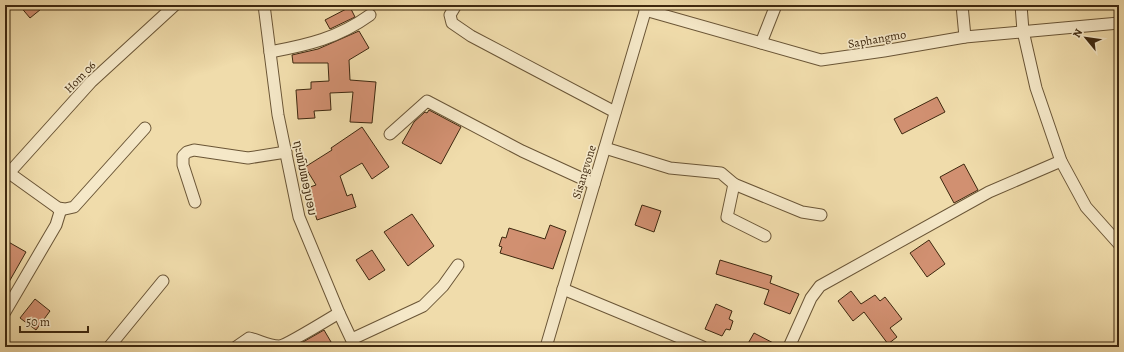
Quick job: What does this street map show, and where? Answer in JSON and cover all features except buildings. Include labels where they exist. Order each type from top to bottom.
[{"type":"street","name":"Hom 06","points":[[7,171],[91,82],[175,5]]},
{"type":"street","points":[[456,5],[450,15],[452,23],[471,36],[616,112]]},
{"type":"street","points":[[761,43],[776,5]]},
{"type":"street","points":[[962,5],[965,37]]},
{"type":"street","points":[[1021,5],[1023,31],[1036,88],[1060,161],[1086,207],[1119,244]]},
{"type":"street","name":"ຖະໜົນໜອງບອນ","points":[[262,8],[270,52],[278,115],[299,217],[353,343]]},
{"type":"street","name":"Sisangvone","points":[[546,347],[606,148],[646,8]]},
{"type":"street","name":"Saphangmo","points":[[646,8],[821,60],[870,54],[965,37],[1119,23]]},
{"type":"street","points":[[270,52],[309,45],[338,34],[370,15]]},
{"type":"street","points":[[390,134],[427,101],[522,151],[594,184]]},
{"type":"street","points":[[7,171],[58,208],[65,210],[74,207],[145,128]]},
{"type":"street","points":[[606,148],[670,168],[721,173],[734,184],[802,212],[821,215]]},
{"type":"street","points":[[195,202],[183,165],[183,156],[187,152],[194,150],[248,158],[286,152]]},
{"type":"street","points":[[789,347],[811,298],[820,286],[989,192],[1060,161]]},
{"type":"street","points":[[734,184],[727,217],[765,236]]},
{"type":"street","points":[[5,312],[56,225],[60,212],[58,208]]},
{"type":"street","points":[[353,343],[423,306],[443,286],[458,265]]},
{"type":"street","points":[[109,347],[163,281]]},
{"type":"street","points":[[563,289],[702,347]]},
{"type":"street","points":[[236,347],[249,338],[259,340],[269,345],[280,346],[339,313]]}]
